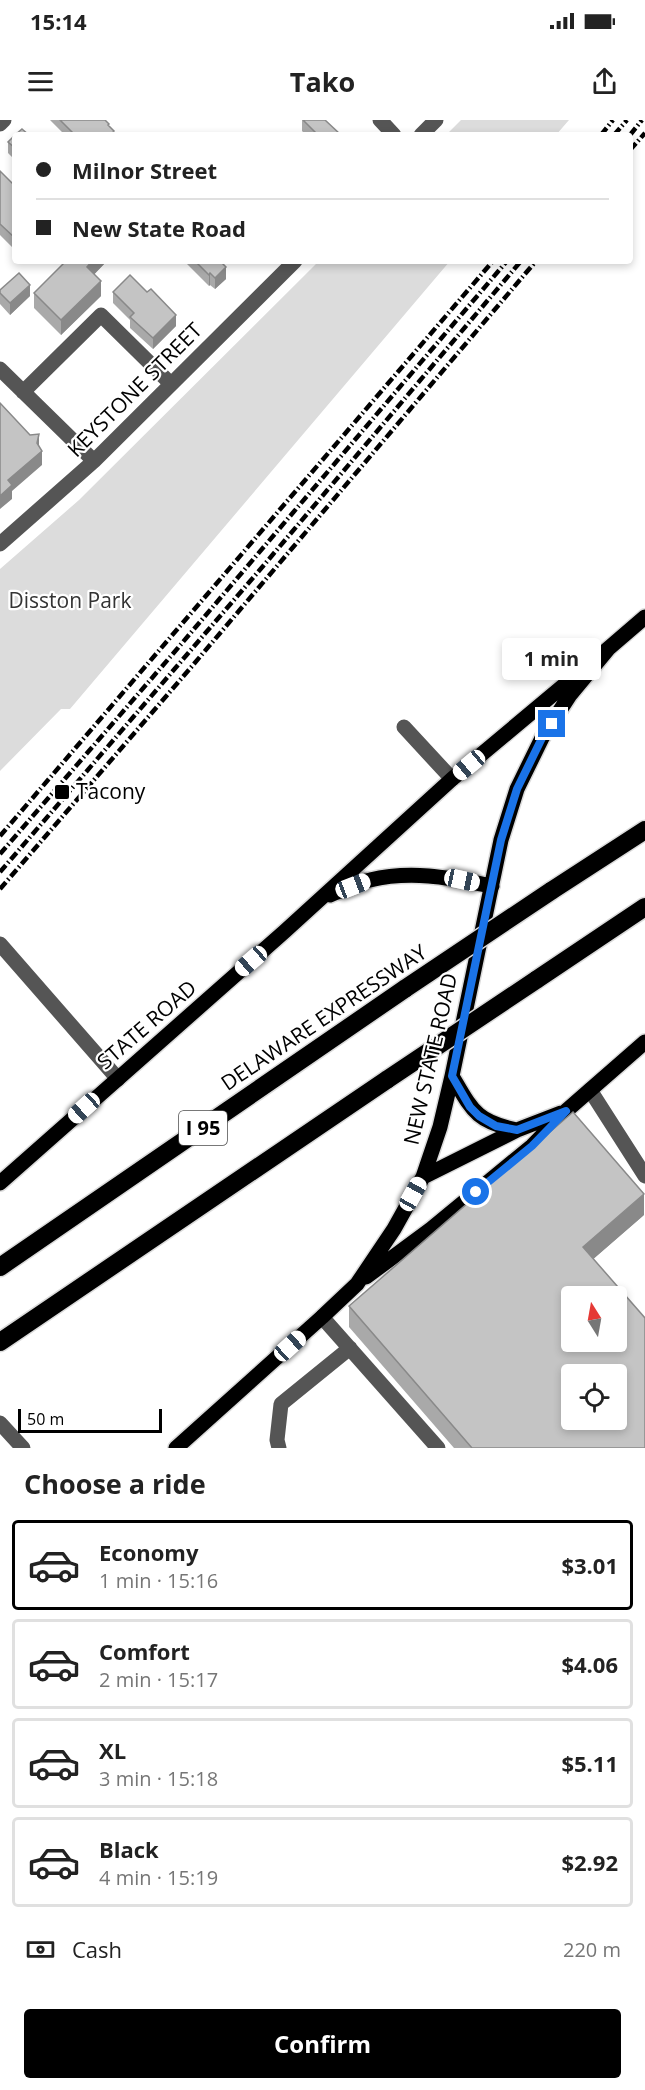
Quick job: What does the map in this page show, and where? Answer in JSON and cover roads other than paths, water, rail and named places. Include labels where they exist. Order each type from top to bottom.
[{"type":"highway","name":"DELAWARE EXPRESSWAY","points":[[0,1267],[406,988],[645,830]]},
{"type":"highway","points":[[0,1341],[645,907]]},
{"type":"main road","name":"STATE ROAD","points":[[0,1183],[452,779],[645,617]]},
{"type":"main road","name":"NEW STATE ROAD","points":[[176,1448],[357,1284],[394,1228],[423,1177],[440,1127],[501,840],[517,789],[542,738],[570,695],[609,648]]},
{"type":"main road","name":"STATE ROAD","points":[[321,898],[369,880],[408,874],[439,876],[492,886]]},
{"type":"main road","points":[[357,1284],[431,1229],[524,1153],[566,1111],[645,1042]]},
{"type":"main road","points":[[452,1076],[470,1107],[479,1116],[496,1126],[517,1130]]},
{"type":"main road","points":[[423,1177],[517,1130],[566,1111]]},
{"type":"street","points":[[0,124],[3,120]]},
{"type":"street","points":[[380,120],[391,132]]},
{"type":"street","points":[[424,132],[436,120]]},
{"type":"street","name":"KEYSTONE STREET","points":[[0,544],[94,461],[292,264]]},
{"type":"street","points":[[23,392],[101,315],[171,384]]},
{"type":"street","points":[[0,369],[94,461]]},
{"type":"street","points":[[404,727],[452,779]]},
{"type":"street","points":[[0,944],[118,1078]]},
{"type":"street","points":[[591,1090],[645,1176]]},
{"type":"street","points":[[322,1317],[438,1448]]},
{"type":"street","points":[[279,1448],[277,1440],[281,1404],[350,1348]]},
{"type":"street","points":[[0,1423],[23,1448]]},
{"type":"railway","points":[[603,132],[613,120]]},
{"type":"railway","points":[[617,132],[627,120]]},
{"type":"railway","points":[[632,132],[642,120]]},
{"type":"railway","points":[[633,147],[645,133]]},
{"type":"railway","points":[[0,836],[490,264]]},
{"type":"railway","points":[[0,854],[504,264]]},
{"type":"railway","points":[[0,872],[518,264]]},
{"type":"railway","points":[[0,889],[533,264]]},
{"type":"place","name":"Tacony","points":[[62,792]]},
{"type":"park label","name":"Disston Park","points":[[70,601]]}]
